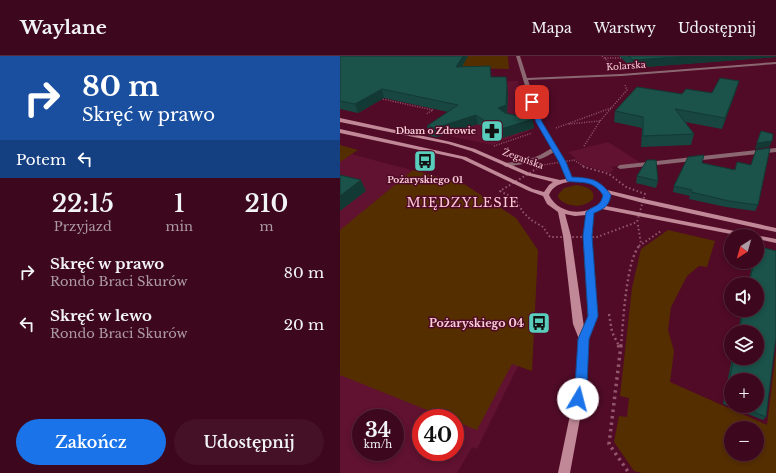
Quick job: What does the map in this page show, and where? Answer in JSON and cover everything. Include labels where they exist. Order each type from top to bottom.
[{"type":"street","points":[[518,56],[539,122],[563,162],[569,179]]},
{"type":"street","name":"Kolarska","points":[[525,79],[621,75],[776,63]]},
{"type":"street","name":"Żegańska","points":[[340,120],[449,143],[472,150],[528,174],[560,182]]},
{"type":"street","points":[[340,131],[464,158],[531,190],[546,195],[550,204],[561,211],[575,214],[590,212],[602,207],[724,230]]},
{"type":"street","points":[[506,165],[538,160],[554,149]]},
{"type":"street","points":[[620,167],[776,150]]},
{"type":"street","points":[[546,195],[550,187],[560,182],[569,179],[586,180],[594,182],[605,191],[643,201],[776,230]]},
{"type":"street","points":[[602,207],[607,199],[605,191]]},
{"type":"street","points":[[561,211],[567,236],[578,324],[584,339]]},
{"type":"street","points":[[564,473],[581,386],[584,339],[593,316],[587,236],[590,212]]},
{"type":"street","points":[[764,238],[776,241]]},
{"type":"path","points":[[602,56],[612,65]]},
{"type":"path","points":[[605,58],[622,58]]},
{"type":"path","points":[[584,146],[600,121],[627,90],[621,75]]},
{"type":"path","points":[[374,94],[377,98],[433,110],[426,114]]},
{"type":"path","points":[[553,129],[612,108]]},
{"type":"path","points":[[564,125],[600,121]]},
{"type":"path","points":[[489,147],[532,132],[535,139]]},
{"type":"path","points":[[637,222],[641,244]]},
{"type":"path","points":[[629,473],[609,444],[629,276],[636,249],[641,244],[667,228]]},
{"type":"shaded area","points":[[429,56],[508,56],[509,69],[437,67]]},
{"type":"shaded area","points":[[518,81],[529,131],[492,145],[431,132],[491,82]]},
{"type":"shaded area","points":[[608,142],[641,163],[610,167],[614,169],[610,173],[583,165],[568,152]]},
{"type":"shaded area","points":[[340,145],[358,150],[340,162]]},
{"type":"shaded area","points":[[340,151],[464,184],[516,218],[531,292],[518,366],[477,449],[472,447],[464,461],[464,409],[412,409],[412,461],[464,461],[457,473],[340,473]]},
{"type":"shaded area","points":[[413,170],[464,184],[516,218],[538,250],[532,371],[512,364],[477,430],[464,425],[464,409],[425,409],[340,375],[340,230]]},
{"type":"shaded area","points":[[576,185],[586,187],[591,190],[593,193],[593,199],[585,204],[576,206],[567,204],[559,199],[558,195],[564,188]]},
{"type":"shaded area","points":[[668,230],[715,241],[707,267],[699,266],[687,276],[671,307],[668,330],[674,351],[670,382],[724,406],[724,413],[740,413],[758,421],[724,421],[724,461],[764,461],[764,424],[767,425],[776,351],[776,473],[642,473],[634,471],[614,442],[619,416],[627,417],[629,398],[620,396],[632,288],[641,249]]},
{"type":"building","points":[[340,56],[463,56],[456,67],[490,66],[491,77],[506,77],[506,105],[498,108],[505,113],[533,119],[498,130],[476,115],[435,128],[427,126],[458,105],[382,89],[355,104],[340,101]]},
{"type":"building","points":[[628,56],[689,56],[633,60]]},
{"type":"building","points":[[720,78],[739,81],[725,118],[675,109],[694,134],[643,136],[643,117],[615,111],[637,87],[682,94],[686,89],[712,93]]},
{"type":"building","points":[[761,131],[773,134],[772,141],[757,143]]},
{"type":"building","points":[[770,148],[758,205],[729,201],[691,192],[692,190],[674,186],[688,157],[704,155],[702,163],[735,170],[737,162],[751,165],[756,150]]},
{"type":"building","points":[[647,160],[656,160],[658,181],[637,176]]},
{"type":"building","points":[[340,175],[361,180],[340,196]]},
{"type":"building","points":[[764,248],[776,251],[776,337],[766,417],[757,413],[764,413],[764,373],[731,373],[732,365],[764,365],[764,325],[741,325],[742,317],[764,317],[764,277],[751,277],[752,269],[764,269]]},
{"type":"place","name":"Dbam o Zdrowie","points":[[492,131]]},
{"type":"place","name":"Pożaryskiego 01","points":[[425,161]]},
{"type":"place","name":"Pożaryskiego 04","points":[[539,323]]},
{"type":"district","name":"MIĘDZYLESIE","points":[[463,202]]},
{"type":"route","points":[[532,102],[539,122],[563,162],[569,179],[594,182],[601,186],[607,195],[607,199],[602,207],[590,212],[587,236],[593,316],[584,339],[581,386],[578,399]]}]
